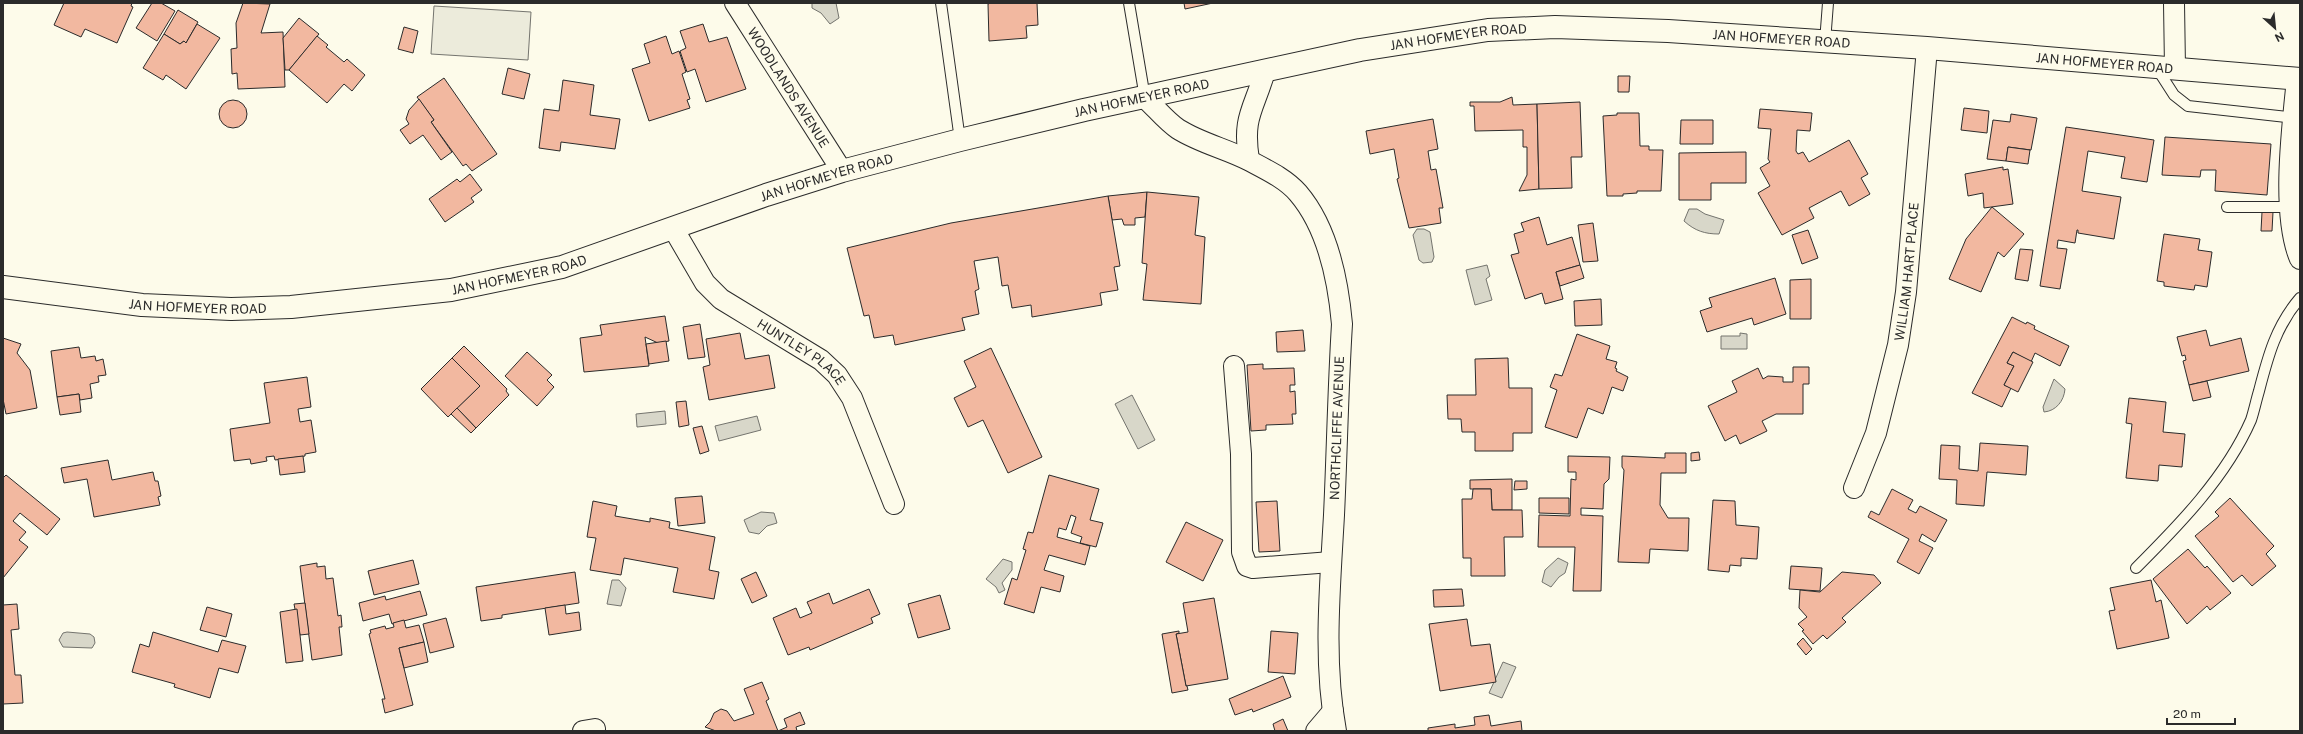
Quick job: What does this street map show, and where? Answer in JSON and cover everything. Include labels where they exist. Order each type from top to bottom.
[{"type":"street","name":"WOODLANDS AVENUE","points":[[735,3],[842,171]]},
{"type":"street","points":[[2166,68],[2174,3]]},
{"type":"street","name":"JAN HOFMEYER ROAD","points":[[3,287],[84,298],[184,308],[291,307],[452,290],[513,279],[562,267],[842,171],[960,140],[1360,50],[1488,30],[1555,27],[1609,28],[1927,48],[2166,68],[2299,76]]},
{"type":"street","name":"WILLIAM HART PLACE","points":[[1854,488],[1876,433],[1898,345],[1906,292],[1927,48]]},
{"type":"street","points":[[1249,160],[1246,126],[1265,71]]},
{"type":"street","points":[[2299,76],[2290,206],[2294,245],[2300,259]]},
{"type":"street","name":"NORTHCLIFFE AVENUE","points":[[1145,98],[1177,128],[1249,160],[1286,182],[1306,205],[1320,231],[1338,292],[1342,324],[1331,562],[1329,663],[1336,731]]},
{"type":"street","name":"HUNTLEY PLACE","points":[[673,228],[695,268],[715,294],[728,304],[821,360],[838,375],[852,398],[894,504]]},
{"type":"street","points":[[1234,366],[1241,454],[1242,552],[1247,566],[1253,568],[1331,562]]},
{"type":"street","points":[[1316,731],[1333,711]]},
{"type":"lane","points":[[941,3],[960,140]]},
{"type":"lane","points":[[1129,3],[1145,98]]},
{"type":"lane","points":[[1825,42],[1828,3]]},
{"type":"lane","points":[[2166,68],[2174,96],[2188,106],[2296,118]]},
{"type":"lane","points":[[2227,207],[2290,206]]},
{"type":"lane","points":[[2136,568],[2173,532],[2219,474],[2240,442],[2251,419],[2269,353],[2278,329],[2289,311],[2300,298]]},
{"type":"shaded area","points":[[812,3],[836,3],[839,18],[830,24],[821,13],[812,8]]},
{"type":"shaded area","points":[[434,6],[531,12],[528,60],[431,54]]},
{"type":"shaded area","points":[[1689,209],[1697,209],[1705,214],[1724,220],[1719,234],[1700,231],[1684,221]]},
{"type":"shaded area","points":[[1417,229],[1424,229],[1430,232],[1434,257],[1432,262],[1423,263],[1419,260],[1413,235]]},
{"type":"shaded area","points":[[1487,265],[1490,276],[1486,279],[1492,300],[1475,305],[1466,270]]},
{"type":"shaded area","points":[[1740,333],[1747,334],[1747,349],[1721,349],[1721,336],[1740,336]]},
{"type":"shaded area","points":[[2054,379],[2065,389],[2063,398],[2059,405],[2052,410],[2044,412],[2043,407]]},
{"type":"shaded area","points":[[1132,395],[1155,440],[1138,449],[1115,404]]},
{"type":"shaded area","points":[[665,411],[666,424],[637,427],[636,414]]},
{"type":"shaded area","points":[[757,416],[761,430],[719,441],[715,426]]},
{"type":"shaded area","points":[[761,512],[774,513],[777,523],[767,526],[759,534],[749,532],[744,520]]},
{"type":"shaded area","points":[[1558,558],[1568,563],[1565,573],[1559,577],[1551,587],[1542,582],[1545,570]]},
{"type":"shaded area","points":[[1003,559],[1012,562],[1012,570],[1002,583],[1005,590],[999,593],[996,587],[986,579]]},
{"type":"shaded area","points":[[612,580],[619,580],[626,588],[621,606],[607,604]]},
{"type":"shaded area","points":[[63,633],[90,634],[94,637],[95,643],[92,648],[63,647],[59,640]]},
{"type":"shaded area","points":[[1503,662],[1516,667],[1502,698],[1489,693]]},
{"type":"building","points":[[64,3],[132,3],[131,6],[133,7],[117,43],[85,29],[81,37],[54,25]]},
{"type":"building","points":[[152,3],[161,3],[175,11],[157,41],[136,28]]},
{"type":"building","points":[[243,3],[270,4],[261,33],[283,32],[285,87],[238,89],[237,73],[232,74],[231,49],[237,48],[236,23]]},
{"type":"building","points":[[1037,3],[1038,25],[1026,26],[1027,38],[989,41],[988,4]]},
{"type":"building","points":[[1184,3],[1213,3],[1185,9]]},
{"type":"building","points":[[178,10],[198,22],[186,43],[184,41],[180,44],[164,34]]},
{"type":"building","points":[[299,18],[319,34],[289,70],[285,70],[283,38]]},
{"type":"building","points":[[197,24],[220,38],[186,89],[166,75],[163,80],[143,68],[164,34],[180,44],[184,41],[186,43]]},
{"type":"building","points":[[703,24],[709,42],[727,37],[746,89],[706,102],[695,69],[687,72],[680,51],[686,48],[680,31]]},
{"type":"building","points":[[404,27],[418,31],[413,53],[398,49]]},
{"type":"building","points":[[317,36],[328,45],[326,47],[344,62],[347,59],[365,75],[352,91],[344,84],[327,103],[289,70]]},
{"type":"building","points":[[666,36],[672,54],[679,51],[686,72],[682,74],[690,99],[687,100],[690,108],[649,121],[632,69],[650,63],[644,44]]},
{"type":"building","points":[[508,68],[530,74],[524,99],[502,94]]},
{"type":"building","points":[[1618,76],[1630,76],[1629,92],[1618,92]]},
{"type":"building","points":[[444,78],[497,154],[472,171],[466,164],[463,166],[431,122],[434,120],[417,97]]},
{"type":"building","points":[[563,80],[594,85],[590,115],[620,119],[615,149],[561,142],[560,151],[539,148],[544,109],[559,111]]},
{"type":"building","points":[[1512,97],[1513,105],[1537,104],[1539,189],[1519,191],[1527,175],[1527,147],[1523,147],[1523,130],[1475,131],[1474,106],[1470,106],[1470,102],[1500,102]]},
{"type":"building","points":[[419,99],[434,120],[431,122],[452,152],[441,160],[423,135],[410,144],[400,130],[409,124],[406,119],[409,110]]},
{"type":"building","points":[[233,100],[243,104],[247,114],[243,124],[233,128],[223,124],[219,114],[223,104]]},
{"type":"building","points":[[1580,102],[1582,157],[1571,157],[1572,188],[1539,189],[1537,104]]},
{"type":"building","points":[[1964,108],[1989,111],[1987,133],[1961,130]]},
{"type":"building","points":[[1760,109],[1812,113],[1810,131],[1797,130],[1796,151],[1798,154],[1803,152],[1809,162],[1849,140],[1868,174],[1861,178],[1870,194],[1849,206],[1841,191],[1809,208],[1814,218],[1782,235],[1758,193],[1770,186],[1760,168],[1770,162],[1768,159],[1771,129],[1758,128]]},
{"type":"building","points":[[1617,113],[1639,113],[1640,146],[1649,146],[1649,150],[1663,150],[1661,191],[1637,191],[1637,193],[1623,194],[1623,196],[1607,196],[1603,116],[1617,115]]},
{"type":"building","points":[[2011,114],[2037,118],[2031,150],[2008,147],[2006,161],[1987,159],[1993,120],[2010,122]]},
{"type":"building","points":[[1433,119],[1438,149],[1428,151],[1431,170],[1436,169],[1443,208],[1439,208],[1441,223],[1409,228],[1397,179],[1399,178],[1394,149],[1370,154],[1366,131]]},
{"type":"building","points":[[1681,120],[1713,120],[1713,144],[1680,144]]},
{"type":"building","points":[[2066,127],[2154,140],[2147,182],[2121,178],[2125,157],[2088,151],[2082,191],[2121,197],[2114,239],[2078,233],[2077,230],[2075,243],[2058,240],[2057,248],[2067,249],[2060,289],[2040,286]]},
{"type":"building","points":[[2165,137],[2271,144],[2267,195],[2215,191],[2216,170],[2201,170],[2200,177],[2162,175]]},
{"type":"building","points":[[2008,147],[2030,150],[2028,164],[2006,161]]},
{"type":"building","points":[[1746,152],[1746,183],[1711,183],[1711,200],[1679,200],[1679,153]]},
{"type":"building","points":[[2003,167],[2003,170],[2008,169],[2013,204],[1984,208],[1983,193],[1968,196],[1965,174]]},
{"type":"building","points":[[470,174],[482,190],[471,198],[474,202],[445,222],[429,199],[457,179],[460,182]]},
{"type":"building","points":[[1147,192],[1145,217],[1135,218],[1135,225],[1124,225],[1122,219],[1112,220],[1108,196]]},
{"type":"building","points":[[1147,192],[1199,197],[1195,235],[1205,237],[1201,304],[1143,300],[1147,264],[1142,263]]},
{"type":"building","points":[[1108,196],[1120,266],[1114,267],[1118,290],[1100,293],[1102,305],[1032,317],[1031,305],[1012,308],[1008,285],[1002,286],[998,257],[974,261],[979,289],[975,291],[979,314],[962,318],[965,330],[895,345],[893,335],[874,338],[869,315],[864,316],[847,248],[951,223]]},
{"type":"building","points":[[1992,207],[2024,234],[2004,257],[1998,252],[1981,292],[1949,279],[1966,239]]},
{"type":"building","points":[[2262,212],[2273,212],[2272,231],[2261,231]]},
{"type":"building","points":[[1539,217],[1547,245],[1572,237],[1580,265],[1556,272],[1563,299],[1545,304],[1542,293],[1525,299],[1511,255],[1519,253],[1514,234],[1524,231],[1521,223]]},
{"type":"building","points":[[1593,223],[1598,261],[1583,262],[1578,225]]},
{"type":"building","points":[[1808,230],[1818,258],[1802,264],[1792,235]]},
{"type":"building","points":[[2164,234],[2200,239],[2198,250],[2212,252],[2207,287],[2195,285],[2194,290],[2164,286],[2164,282],[2157,281]]},
{"type":"building","points":[[2020,249],[2033,250],[2028,281],[2015,279]]},
{"type":"building","points":[[1580,265],[1584,278],[1560,286],[1556,272]]},
{"type":"building","points":[[1775,278],[1786,314],[1754,325],[1752,318],[1707,332],[1700,311],[1712,307],[1709,298]]},
{"type":"building","points":[[1811,279],[1811,319],[1790,319],[1790,280]]},
{"type":"building","points":[[1601,299],[1602,325],[1575,326],[1574,301]]},
{"type":"building","points":[[665,316],[669,341],[658,343],[645,337],[649,366],[584,372],[580,338],[602,335],[600,325]]},
{"type":"building","points":[[2012,317],[2026,324],[2027,322],[2035,326],[2034,329],[2069,346],[2060,366],[2035,353],[2031,362],[2013,352],[2007,363],[2014,366],[2004,385],[2011,388],[2002,407],[1972,393]]},
{"type":"building","points":[[700,324],[705,357],[688,359],[683,327]]},
{"type":"building","points":[[1303,330],[1305,351],[1277,352],[1276,332]]},
{"type":"building","points":[[2206,330],[2210,346],[2241,338],[2249,371],[2189,385],[2183,361],[2186,360],[2185,355],[2182,356],[2177,337]]},
{"type":"building","points":[[740,333],[745,359],[769,355],[775,388],[709,400],[703,367],[710,365],[706,339]]},
{"type":"building","points":[[1577,334],[1610,346],[1606,359],[1617,362],[1615,368],[1617,369],[1616,371],[1628,377],[1623,391],[1612,387],[1603,414],[1588,408],[1577,438],[1545,427],[1557,390],[1550,387],[1555,374],[1562,376]]},
{"type":"building","points":[[3,338],[21,344],[17,353],[30,370],[37,408],[6,414],[3,399]]},
{"type":"building","points":[[666,341],[669,361],[649,364],[646,344]]},
{"type":"building","points":[[464,346],[507,389],[506,391],[509,395],[476,428],[457,408],[480,386],[452,358]]},
{"type":"building","points":[[79,347],[81,358],[95,356],[96,361],[103,359],[106,375],[98,376],[99,382],[90,384],[92,398],[80,400],[79,394],[57,397],[51,351]]},
{"type":"building","points":[[991,348],[1042,457],[1008,473],[983,420],[968,427],[954,398],[976,387],[964,361]]},
{"type":"building","points":[[527,352],[552,375],[547,380],[554,387],[537,406],[505,376]]},
{"type":"building","points":[[2013,352],[2033,362],[2018,392],[2004,385],[2014,366],[2007,363]]},
{"type":"building","points":[[452,358],[480,386],[448,417],[421,389]]},
{"type":"building","points":[[1508,358],[1509,388],[1532,388],[1532,433],[1513,433],[1513,451],[1475,451],[1475,432],[1462,432],[1461,419],[1448,419],[1447,395],[1476,395],[1475,359]]},
{"type":"building","points":[[1263,364],[1263,369],[1294,368],[1295,385],[1290,385],[1290,392],[1295,391],[1296,414],[1292,414],[1293,424],[1266,425],[1266,430],[1251,431],[1247,365]]},
{"type":"building","points":[[1793,367],[1809,367],[1809,384],[1803,384],[1803,414],[1776,414],[1762,421],[1767,431],[1740,444],[1736,435],[1725,441],[1708,406],[1737,392],[1732,381],[1758,368],[1763,379],[1768,376],[1783,377],[1783,382],[1793,382]]},
{"type":"building","points":[[307,377],[311,407],[298,409],[300,422],[311,420],[316,452],[305,454],[305,456],[275,460],[274,456],[266,457],[267,461],[251,464],[250,459],[234,461],[230,429],[270,423],[264,383]]},
{"type":"building","points":[[2207,381],[2211,397],[2193,401],[2189,385]]},
{"type":"building","points":[[79,394],[81,412],[60,415],[57,397]]},
{"type":"building","points":[[2129,398],[2166,402],[2163,432],[2185,434],[2182,467],[2159,465],[2158,481],[2126,478],[2132,424],[2126,423]]},
{"type":"building","points":[[686,401],[689,425],[679,427],[676,402]]},
{"type":"building","points":[[457,408],[476,428],[471,433],[451,414]]},
{"type":"building","points":[[702,426],[709,451],[700,454],[693,428]]},
{"type":"building","points":[[1980,443],[2028,446],[2026,475],[1987,472],[1984,506],[1956,504],[1957,480],[1939,479],[1941,445],[1960,446],[1959,469],[1978,471]]},
{"type":"building","points":[[1699,452],[1700,460],[1691,461],[1691,453]]},
{"type":"building","points":[[1665,453],[1686,453],[1686,473],[1661,473],[1660,505],[1668,518],[1689,518],[1688,551],[1650,549],[1649,563],[1618,562],[1624,470],[1622,467],[1622,456],[1665,458]]},
{"type":"building","points":[[303,456],[305,472],[280,475],[278,459]]},
{"type":"building","points":[[1568,456],[1610,457],[1609,479],[1604,484],[1603,509],[1581,508],[1581,515],[1603,516],[1601,591],[1573,591],[1575,547],[1538,547],[1539,515],[1570,516],[1571,479],[1576,480],[1576,472],[1568,472]]},
{"type":"building","points":[[108,460],[112,480],[153,472],[155,481],[158,481],[161,496],[158,497],[160,505],[94,517],[87,479],[64,483],[61,468]]},
{"type":"building","points":[[6,475],[60,519],[47,535],[20,513],[13,521],[26,532],[19,540],[28,547],[3,578],[3,478]]},
{"type":"building","points":[[1049,475],[1099,489],[1090,520],[1103,523],[1096,547],[1080,543],[1082,537],[1071,533],[1076,517],[1071,515],[1066,530],[1059,528],[1057,537],[1090,546],[1085,565],[1049,555],[1044,570],[1064,576],[1060,592],[1041,587],[1034,613],[1004,604],[1012,578],[1017,580],[1026,550],[1023,549],[1028,532],[1033,533]]},
{"type":"building","points":[[1512,479],[1512,510],[1492,510],[1491,489],[1470,489],[1470,480]]},
{"type":"building","points":[[1515,481],[1527,481],[1527,489],[1514,490]]},
{"type":"building","points":[[1473,489],[1491,489],[1492,510],[1522,510],[1523,537],[1504,537],[1505,576],[1471,576],[1471,558],[1463,558],[1462,499],[1472,499]]},
{"type":"building","points":[[1892,489],[1913,500],[1908,509],[1916,513],[1920,506],[1947,520],[1935,542],[1922,534],[1919,541],[1933,548],[1919,574],[1897,562],[1909,539],[1868,517],[1871,511],[1879,515]]},
{"type":"building","points":[[702,496],[705,523],[678,526],[675,498]]},
{"type":"building","points":[[1539,498],[1569,498],[1569,514],[1539,513]]},
{"type":"building","points":[[2230,498],[2274,546],[2266,554],[2276,566],[2252,586],[2242,575],[2233,582],[2195,536],[2219,516],[2215,512]]},
{"type":"building","points":[[1713,500],[1735,501],[1736,525],[1759,527],[1757,559],[1741,558],[1741,566],[1730,565],[1729,572],[1708,570]]},
{"type":"building","points":[[593,501],[617,506],[615,516],[650,522],[650,518],[670,522],[669,528],[715,537],[709,570],[719,572],[714,599],[673,592],[678,568],[624,558],[621,575],[590,570],[596,538],[587,537]]},
{"type":"building","points":[[1277,501],[1280,551],[1259,552],[1256,502]]},
{"type":"building","points":[[1186,522],[1223,540],[1203,581],[1166,562]]},
{"type":"building","points":[[2188,549],[2205,568],[2207,566],[2231,593],[2210,610],[2207,606],[2187,624],[2153,579]]},
{"type":"building","points":[[413,560],[419,584],[374,595],[368,571]]},
{"type":"building","points":[[317,563],[317,567],[325,566],[326,579],[333,578],[338,616],[341,615],[342,627],[339,627],[342,655],[312,660],[300,566]]},
{"type":"building","points":[[1791,566],[1822,568],[1820,591],[1789,589]]},
{"type":"building","points":[[575,572],[579,603],[502,615],[502,618],[481,621],[476,587]]},
{"type":"building","points":[[756,572],[767,596],[752,603],[741,579]]},
{"type":"building","points":[[1842,572],[1874,575],[1881,583],[1842,618],[1846,622],[1827,639],[1823,635],[1813,644],[1798,624],[1807,617],[1799,608],[1800,590],[1820,592]]},
{"type":"building","points":[[2151,580],[2156,602],[2161,600],[2169,638],[2117,649],[2109,611],[2115,610],[2110,588]]},
{"type":"building","points":[[869,589],[880,614],[871,618],[873,623],[810,650],[809,647],[788,655],[773,618],[796,608],[800,618],[812,613],[807,602],[829,593],[833,604]]},
{"type":"building","points":[[1462,589],[1464,606],[1434,607],[1433,590]]},
{"type":"building","points":[[420,591],[427,615],[392,624],[389,614],[363,621],[359,603],[385,596],[386,600]]},
{"type":"building","points":[[940,595],[950,629],[918,638],[908,604]]},
{"type":"building","points":[[1214,598],[1228,679],[1186,686],[1176,634],[1188,632],[1183,603]]},
{"type":"building","points":[[305,603],[309,634],[300,635],[294,604]]},
{"type":"building","points":[[17,604],[19,629],[11,630],[15,675],[21,675],[23,703],[3,704],[3,605]]},
{"type":"building","points":[[565,605],[566,614],[579,612],[581,630],[549,635],[545,608]]},
{"type":"building","points":[[207,607],[232,614],[226,637],[200,630]]},
{"type":"building","points":[[297,609],[303,661],[286,663],[280,612]]},
{"type":"building","points":[[446,618],[454,647],[430,653],[423,624]]},
{"type":"building","points":[[1467,619],[1471,646],[1490,644],[1496,682],[1440,691],[1429,624]]},
{"type":"building","points":[[404,620],[406,628],[419,625],[424,642],[399,648],[413,705],[385,713],[382,699],[385,699],[369,634],[371,633],[370,630],[385,626],[386,629],[394,627],[393,623]]},
{"type":"building","points":[[1179,631],[1179,633],[1176,634],[1188,690],[1172,693],[1162,634]]},
{"type":"building","points":[[1271,631],[1298,633],[1295,674],[1268,672]]},
{"type":"building","points":[[153,632],[218,652],[222,640],[246,646],[238,673],[219,668],[210,698],[174,687],[175,684],[132,672],[140,644],[149,647]]},
{"type":"building","points":[[1803,638],[1812,649],[1806,655],[1797,644]]},
{"type":"building","points":[[424,642],[428,662],[404,668],[399,648]]},
{"type":"building","points":[[1283,676],[1291,697],[1253,712],[1252,709],[1235,715],[1229,699]]},
{"type":"building","points":[[762,682],[769,699],[766,701],[778,731],[716,731],[705,727],[710,722],[714,713],[721,709],[727,711],[734,721],[754,714],[744,689]]},
{"type":"building","points":[[800,712],[805,724],[796,727],[797,731],[778,731],[787,727],[784,719]]},
{"type":"building","points":[[1489,715],[1491,726],[1521,721],[1522,731],[1428,731],[1428,728],[1455,724],[1455,728],[1475,725],[1474,717]]},
{"type":"building","points":[[1283,719],[1288,731],[1275,731],[1273,724]]}]
